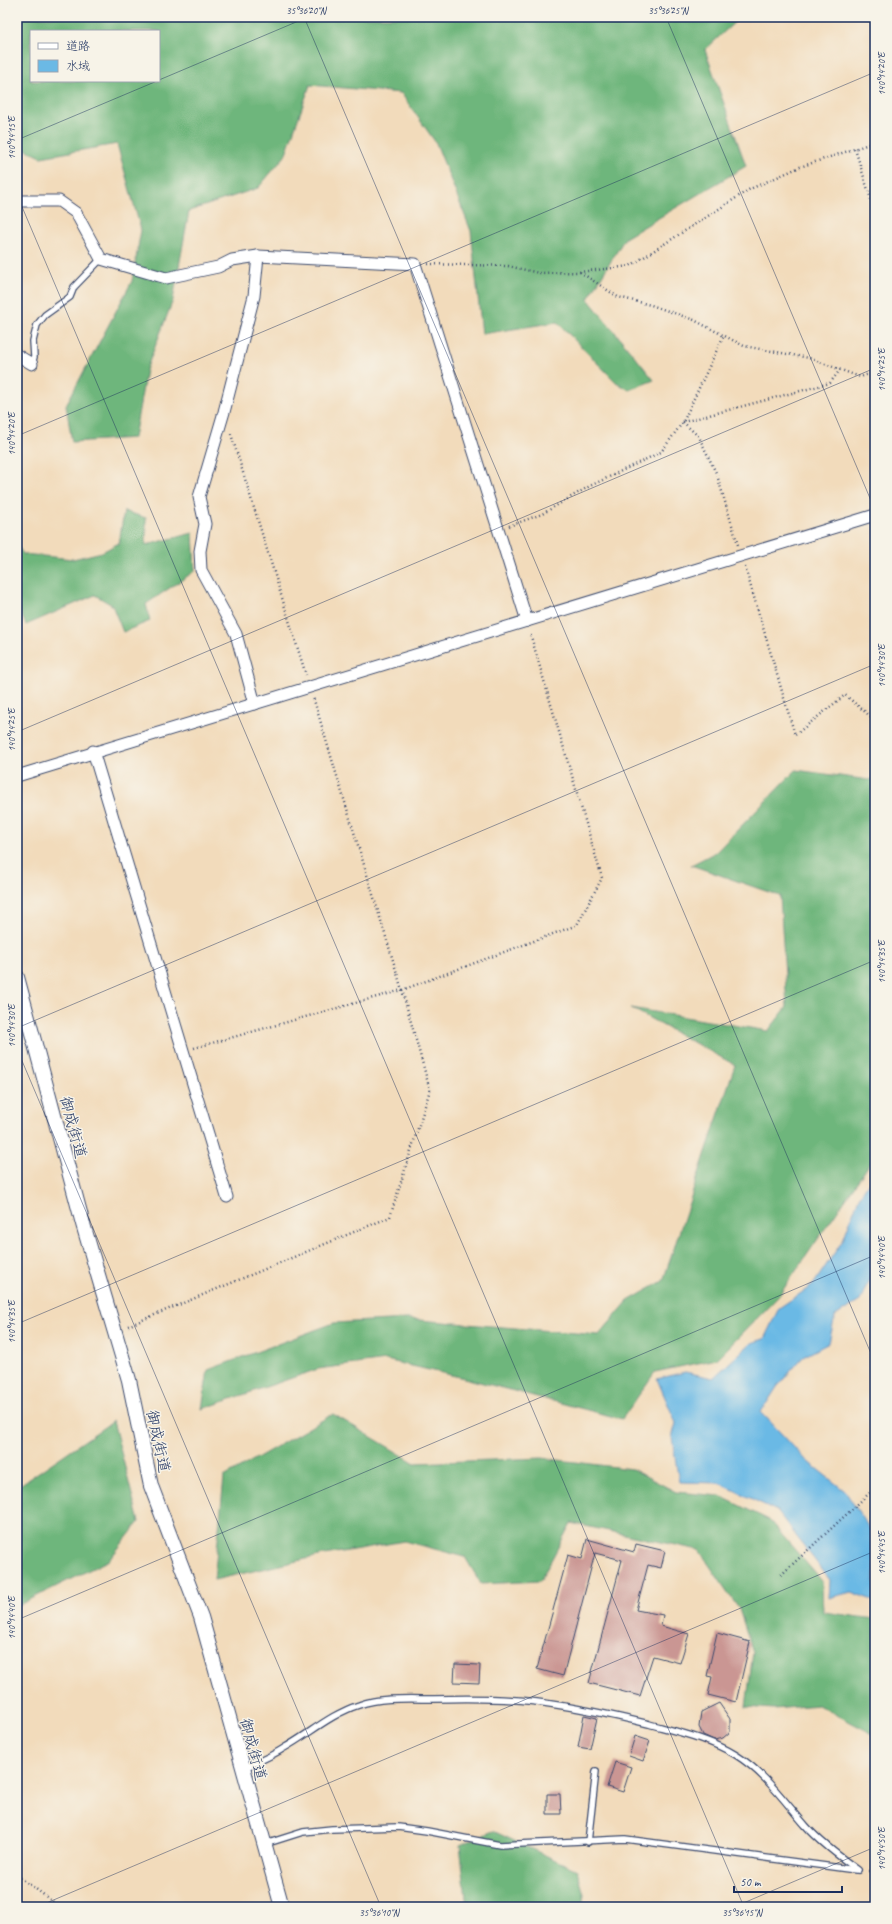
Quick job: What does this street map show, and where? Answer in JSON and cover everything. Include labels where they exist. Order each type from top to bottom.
[{"type":"street","points":[[17,201],[60,201],[76,213],[101,259],[166,278],[218,267],[232,260],[258,256],[415,264],[527,621]]},
{"type":"street","points":[[255,704],[236,634],[201,570],[200,551],[205,524],[199,497],[224,412],[254,296],[258,256]]},
{"type":"street","points":[[17,355],[32,364]]},
{"type":"street","points":[[17,776],[92,751],[310,688],[875,515]]},
{"type":"street","points":[[92,751],[227,1197]]},
{"type":"street","name":"御成街道","points":[[17,977],[83,1224],[129,1380],[151,1486],[201,1617],[242,1769],[282,1907]]},
{"type":"lane","points":[[32,364],[34,357],[33,341],[37,325],[45,315],[70,297],[74,287],[101,259]]},
{"type":"lane","points":[[242,1769],[284,1748],[343,1711],[361,1704],[383,1700],[414,1699],[491,1699],[538,1702],[608,1714],[674,1731],[723,1748],[737,1756],[763,1776],[820,1840],[858,1870],[624,1839],[588,1842],[500,1845],[398,1827],[303,1832],[264,1844]]},
{"type":"lane","points":[[588,1842],[596,1771]]},
{"type":"path","points":[[415,264],[508,266],[540,273],[579,272],[630,266],[750,189],[800,167],[875,142]]},
{"type":"path","points":[[855,149],[875,212]]},
{"type":"path","points":[[579,272],[618,297],[666,310],[694,320],[744,346],[809,358],[860,377],[875,372]]},
{"type":"path","points":[[499,529],[542,514],[590,486],[661,452],[683,422],[724,335]]},
{"type":"path","points":[[683,422],[830,383],[840,370]]},
{"type":"path","points":[[115,1331],[390,1217],[430,1090],[402,990],[224,412]]},
{"type":"path","points":[[683,422],[699,437],[717,475],[795,735],[845,695],[875,720]]},
{"type":"path","points":[[183,1050],[402,990],[577,925],[602,878],[527,621]]},
{"type":"path","points":[[781,1575],[875,1488]]},
{"type":"path","points":[[17,1875],[60,1907]]},
{"type":"green space","points":[[17,17],[740,17],[705,50],[746,166],[625,238],[588,299],[654,380],[629,390],[616,382],[557,322],[482,334],[471,231],[436,143],[401,93],[310,85],[285,156],[258,188],[189,211],[173,300],[146,370],[134,438],[72,442],[66,405],[132,281],[141,230],[117,144],[41,157],[17,145]]},
{"type":"green space","points":[[124,511],[146,518],[146,545],[193,533],[195,571],[146,604],[150,621],[123,632],[112,605],[95,595],[26,625],[17,605],[17,545],[23,554],[73,559],[102,552],[119,543]]},
{"type":"green space","points":[[796,770],[869,780],[875,778],[875,1156],[778,1297],[717,1359],[655,1372],[622,1419],[464,1378],[386,1360],[318,1369],[202,1409],[208,1370],[334,1323],[407,1319],[599,1335],[628,1301],[663,1281],[735,1065],[631,1008],[768,1031],[787,1007],[780,896],[691,865],[716,852]]},
{"type":"green space","points":[[333,1414],[415,1463],[542,1458],[632,1469],[676,1492],[720,1496],[769,1520],[822,1581],[823,1612],[875,1619],[875,1735],[818,1705],[774,1709],[746,1707],[753,1652],[739,1609],[699,1550],[571,1523],[540,1581],[481,1584],[465,1557],[404,1541],[319,1556],[214,1580],[224,1477]]},
{"type":"green space","points":[[113,1421],[139,1522],[109,1560],[17,1606],[17,1487]]},
{"type":"green space","points":[[493,1831],[577,1870],[584,1894],[582,1907],[467,1906],[460,1845]]},
{"type":"water","points":[[875,1173],[875,1265],[860,1301],[835,1316],[829,1343],[803,1357],[777,1387],[761,1412],[807,1461],[845,1491],[875,1537],[875,1601],[851,1592],[829,1598],[830,1580],[777,1511],[719,1483],[679,1482],[672,1438],[676,1423],[657,1379],[685,1372],[713,1378],[751,1343],[764,1339],[779,1308],[813,1285],[843,1240],[859,1197]]},
{"type":"building","points":[[587,1539],[634,1552],[636,1544],[665,1551],[661,1568],[648,1565],[636,1610],[663,1615],[661,1626],[689,1634],[680,1663],[653,1656],[640,1696],[589,1683],[622,1560],[595,1553],[563,1676],[537,1669],[568,1555],[582,1559]]},
{"type":"building","points":[[717,1633],[750,1642],[736,1702],[708,1695],[712,1677],[707,1676]]},
{"type":"building","points":[[455,1664],[480,1665],[479,1683],[454,1682]]},
{"type":"building","points":[[719,1703],[730,1719],[730,1732],[723,1738],[714,1740],[703,1735],[699,1727],[701,1712]]},
{"type":"building","points":[[584,1715],[597,1718],[590,1749],[578,1747]]},
{"type":"building","points":[[635,1736],[650,1741],[643,1761],[629,1756]]},
{"type":"building","points":[[615,1762],[631,1767],[623,1792],[607,1787]]},
{"type":"building","points":[[547,1794],[560,1794],[561,1814],[547,1814]]}]
